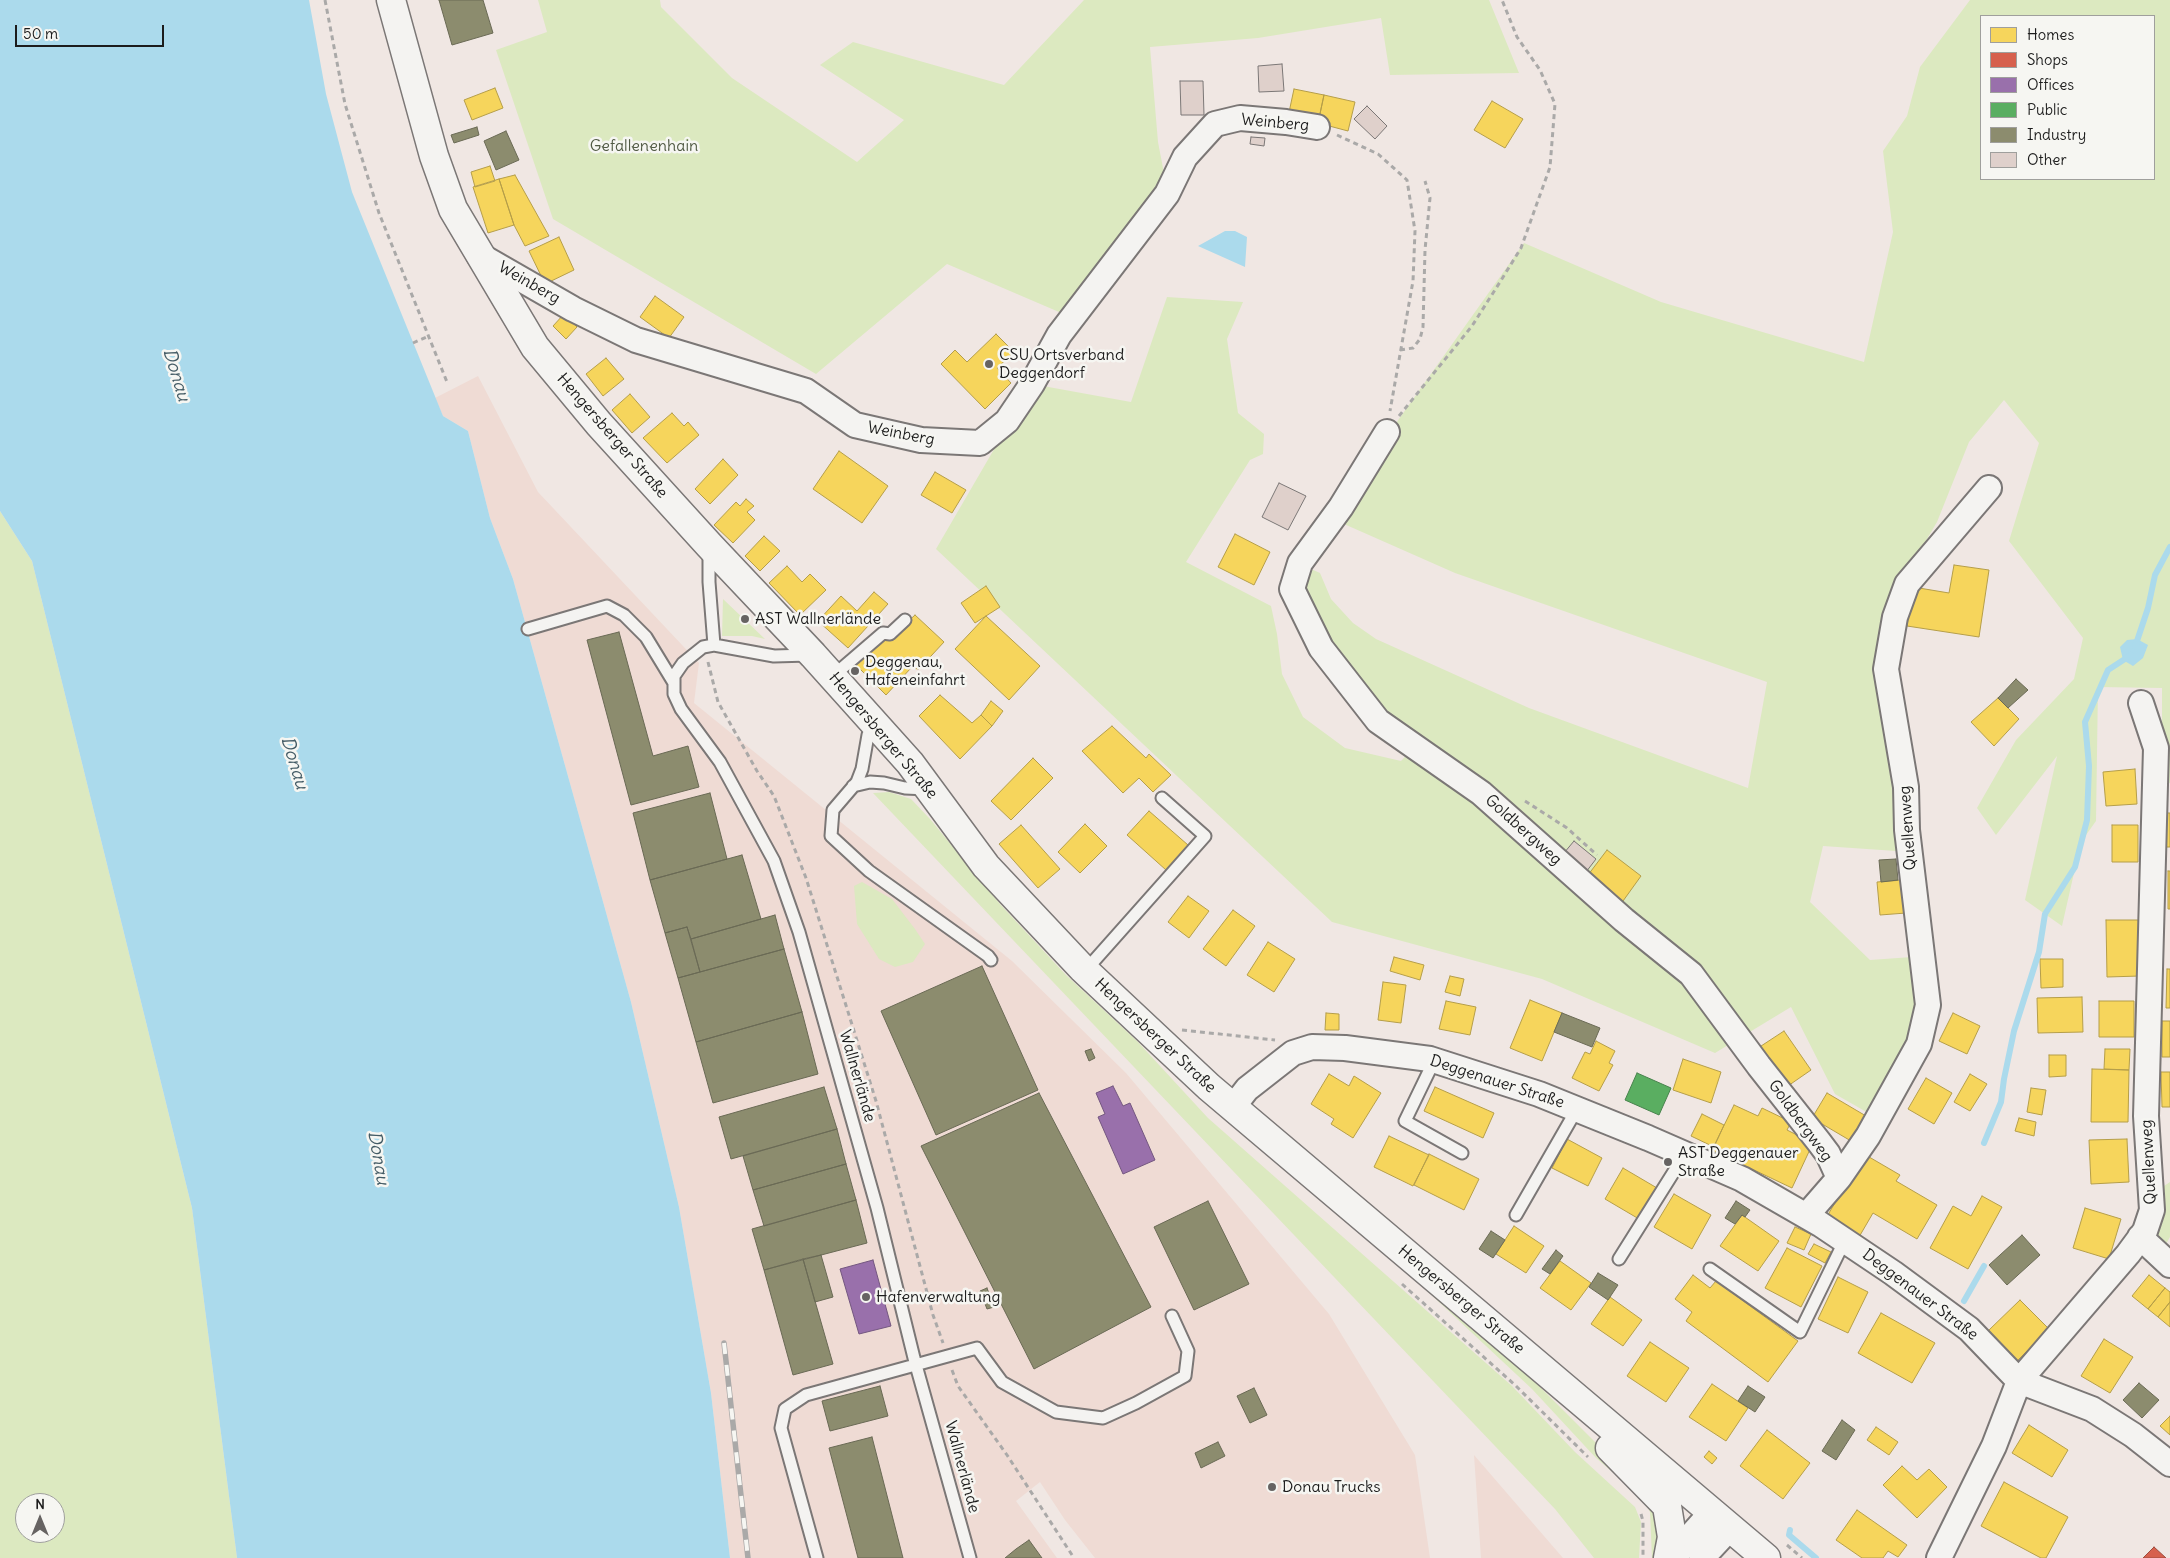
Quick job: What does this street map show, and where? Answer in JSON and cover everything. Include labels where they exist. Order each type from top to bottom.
[{"type":"main road","name":"Hengersberger Straße","points":[[391,0],[437,165],[453,209],[535,347],[599,424],[709,545],[833,676],[910,763],[986,866],[1085,971],[1167,1049],[1233,1108],[1766,1558]]},
{"type":"main road","points":[[1577,1398],[1586,1426],[1646,1482],[1667,1506],[1672,1537],[1668,1558]]},
{"type":"street","name":"Weinberg","points":[[479,255],[573,309],[636,340],[806,391],[855,424],[921,440],[980,444],[1007,421],[1032,384],[1059,335],[1167,194],[1185,157],[1215,124],[1240,118],[1317,127]]},
{"type":"street","name":"Goldbergweg","points":[[1387,432],[1341,506],[1300,563],[1292,589],[1321,648],[1378,720],[1481,793],[1624,920],[1691,974],[1759,1066],[1828,1154],[1839,1178],[1806,1216]]},
{"type":"street","name":"Quellenweg","points":[[1839,1178],[1868,1136],[1919,1044],[1928,1005],[1907,830],[1906,787],[1886,669],[1895,617],[1907,584],[1989,488]]},
{"type":"street","name":"Quellenweg","points":[[1939,1558],[1994,1446],[2019,1381],[2128,1254],[2145,1231],[2152,1210],[2146,1116],[2156,748],[2141,703]]},
{"type":"street","name":"Deggenauer Straße","points":[[1233,1108],[1248,1089],[1293,1053],[1312,1047],[1345,1048],[1434,1061],[1539,1094],[1742,1179],[1806,1216],[1894,1273],[1969,1329],[2019,1381],[2092,1409],[2133,1435],[2170,1464]]},
{"type":"street","points":[[2140,1237],[2170,1265]]},
{"type":"street","points":[[1676,1558],[1684,1542],[1720,1521]]},
{"type":"street","points":[[1702,1558],[1720,1521]]},
{"type":"lane","points":[[709,545],[709,582],[714,645]]},
{"type":"lane","name":"Wallnerlände","points":[[528,629],[607,606],[624,615],[646,637],[674,683],[674,694],[681,709],[720,762],[774,861],[799,932],[877,1208],[970,1558]]},
{"type":"lane","points":[[833,676],[883,633],[890,634],[905,620]]},
{"type":"lane","points":[[674,683],[674,676],[682,663],[703,647],[714,645],[774,656],[813,655]]},
{"type":"lane","points":[[875,724],[868,736],[862,769],[853,786],[833,810],[831,836],[869,871],[991,960]]},
{"type":"lane","points":[[853,786],[870,782],[905,788],[929,789]]},
{"type":"lane","points":[[1085,971],[1205,836],[1162,798]]},
{"type":"lane","points":[[1434,1061],[1405,1121],[1462,1153]]},
{"type":"lane","points":[[1516,1215],[1578,1109]]},
{"type":"lane","points":[[1619,1259],[1685,1154]]},
{"type":"lane","points":[[1710,1269],[1800,1332],[1845,1240]]},
{"type":"lane","points":[[817,1558],[781,1428],[785,1409],[806,1395],[918,1366],[977,1348],[1002,1382],[1056,1412],[1103,1418],[1136,1404],[1184,1376],[1188,1351],[1172,1316]]},
{"type":"path","points":[[325,0],[345,104],[379,213],[447,382]]},
{"type":"path","points":[[1387,432],[1472,326],[1521,248],[1550,167],[1555,104],[1540,70],[1517,37],[1502,0]]},
{"type":"path","points":[[1317,127],[1378,154],[1407,180],[1415,231],[1413,271],[1387,432]]},
{"type":"path","points":[[1400,350],[1413,348],[1420,339],[1423,327],[1425,250],[1430,198],[1424,181]]},
{"type":"path","points":[[413,343],[428,336]]},
{"type":"path","points":[[712,675],[718,702],[757,771],[774,796],[806,878],[876,1101],[933,1314],[958,1386],[1007,1455],[1074,1558]]},
{"type":"path","points":[[1180,1030],[1284,1042]]},
{"type":"path","points":[[1397,1279],[1516,1385],[1595,1463]]},
{"type":"path","points":[[1640,1511],[1643,1521],[1643,1558]]},
{"type":"shaded area","points":[[478,376],[538,492],[699,663],[694,703],[1012,961],[1126,1073],[1329,1314],[1415,1455],[1430,1558],[1095,1558],[1065,1520],[1040,1482],[1016,1501],[1057,1558],[730,1558],[711,1393],[679,1207],[631,1002],[513,579],[490,518],[468,431],[443,416],[435,398]]},
{"type":"shaded area","points":[[1474,1455],[1563,1558],[1481,1558]]},
{"type":"green space","name":"Gefallenenhain","points":[[538,0],[660,0],[661,7],[732,78],[857,162],[904,120],[820,65],[853,42],[1004,85],[1084,0],[1489,0],[1519,73],[1390,75],[1381,18],[1258,38],[1150,47],[1158,142],[1168,194],[1073,318],[947,264],[816,374],[553,219],[496,50],[547,32]]},
{"type":"green space","points":[[1970,0],[2170,0],[2170,783],[2162,782],[2162,688],[2098,687],[2096,821],[2081,842],[2062,926],[2025,900],[2057,756],[1996,835],[1977,808],[2016,740],[2074,679],[2083,638],[2009,541],[2039,443],[2004,400],[1969,442],[1937,522],[1914,561],[1890,610],[1901,794],[1896,851],[1823,846],[1810,902],[1870,960],[1912,957],[1922,989],[1908,1041],[1870,1114],[1835,1094],[1791,1007],[1715,1053],[1542,979],[1332,922],[936,549],[1032,384],[1131,402],[1167,297],[1243,302],[1227,339],[1238,413],[1264,434],[1263,454],[1250,460],[1186,562],[1271,606],[1282,674],[1303,717],[1345,748],[1401,761],[1416,745],[1380,719],[1293,589],[1302,565],[1320,573],[1331,599],[1353,623],[1376,639],[1529,708],[1748,788],[1767,682],[1455,573],[1344,524],[1389,433],[1524,243],[1661,302],[1864,362],[1893,232],[1883,151],[1907,116],[1920,67]]},
{"type":"green space","points":[[0,511],[32,561],[192,1208],[237,1558],[0,1558]]},
{"type":"green space","points":[[723,599],[765,639],[752,636],[722,636]]},
{"type":"green space","points":[[889,792],[911,799],[930,819],[1000,904],[1066,975],[1137,1041],[1208,1118],[1512,1386],[1575,1452],[1635,1507],[1641,1522],[1639,1558],[1594,1558],[1555,1509],[873,793]]},
{"type":"green space","points":[[862,882],[892,899],[925,944],[913,962],[895,967],[879,959],[857,924],[854,886]]},
{"type":"green space","points":[[1226,1117],[1519,1366],[1604,1451],[1652,1495],[1661,1558],[1652,1558],[1650,1512],[1645,1502],[1636,1492],[1596,1458],[1532,1389],[1409,1274],[1268,1156]]},
{"type":"green space","points":[[2170,1182],[2170,1237],[2162,1251],[2154,1242],[2164,1186]]},
{"type":"water","name":"Donau","points":[[0,0],[309,0],[326,94],[352,192],[443,416],[468,431],[490,518],[513,579],[631,1002],[679,1207],[711,1393],[730,1558],[237,1558],[192,1208],[32,561],[0,511]]},
{"type":"water","points":[[1225,231],[1235,231],[1247,237],[1245,267],[1198,246]]},
{"type":"water","points":[[2137,639],[2148,645],[2143,658],[2133,666],[2123,660],[2120,647],[2127,640]]},
{"type":"building: Homes","points":[[495,88],[503,108],[472,120],[464,100]]},
{"type":"building: Homes","points":[[1294,89],[1324,95],[1318,123],[1288,117]]},
{"type":"building: Homes","points":[[1324,95],[1355,102],[1348,131],[1318,123]]},
{"type":"building: Homes","points":[[1492,101],[1523,119],[1505,148],[1474,130]]},
{"type":"building: Homes","points":[[490,166],[495,181],[475,187],[471,172]]},
{"type":"building: Homes","points":[[515,175],[549,236],[525,246],[514,225],[499,179]]},
{"type":"building: Homes","points":[[499,179],[514,225],[488,233],[473,187]]},
{"type":"building: Homes","points":[[559,237],[574,270],[545,284],[529,251]]},
{"type":"building: Homes","points":[[655,296],[684,317],[669,338],[640,317]]},
{"type":"building: Homes","points":[[564,314],[577,327],[566,339],[553,326]]},
{"type":"building: Homes","points":[[996,334],[1014,352],[997,368],[1011,383],[985,409],[941,364],[955,350],[967,362]]},
{"type":"building: Homes","points":[[606,358],[624,379],[603,396],[586,374]]},
{"type":"building: Homes","points":[[630,394],[650,417],[632,433],[612,410]]},
{"type":"building: Homes","points":[[672,413],[684,426],[688,422],[699,435],[667,463],[643,438]]},
{"type":"building: Homes","points":[[839,451],[888,486],[862,523],[813,489]]},
{"type":"building: Homes","points":[[723,459],[738,475],[710,504],[695,489]]},
{"type":"building: Homes","points":[[935,472],[966,490],[952,513],[921,495]]},
{"type":"building: Homes","points":[[746,499],[754,506],[747,512],[755,520],[733,543],[714,525],[736,502],[740,506]]},
{"type":"building: Homes","points":[[1235,534],[1270,552],[1254,585],[1218,567]]},
{"type":"building: Homes","points":[[764,536],[780,551],[760,571],[745,556]]},
{"type":"building: Homes","points":[[1954,565],[1989,570],[1979,637],[1907,626],[1913,587],[1949,593]]},
{"type":"building: Homes","points":[[787,566],[802,582],[810,574],[826,590],[800,615],[769,583]]},
{"type":"building: Homes","points":[[986,586],[1000,607],[975,623],[961,603]]},
{"type":"building: Homes","points":[[874,592],[888,604],[848,648],[818,621],[841,596],[857,611]]},
{"type":"building: Homes","points":[[915,615],[944,642],[919,669],[911,668],[886,695],[854,663],[882,637],[887,641]]},
{"type":"building: Homes","points":[[986,616],[1040,666],[1009,700],[955,649]]},
{"type":"building: Homes","points":[[940,695],[972,723],[981,715],[992,726],[960,759],[919,716]]},
{"type":"building: Homes","points":[[1998,698],[2019,719],[1994,746],[1971,722]]},
{"type":"building: Homes","points":[[991,701],[1003,711],[992,726],[981,715]]},
{"type":"building: Homes","points":[[1112,726],[1146,758],[1149,754],[1171,775],[1153,792],[1139,778],[1123,793],[1082,751]]},
{"type":"building: Homes","points":[[1033,758],[1053,778],[1011,820],[991,801]]},
{"type":"building: Homes","points":[[2135,769],[2137,804],[2106,806],[2103,772]]},
{"type":"building: Homes","points":[[1149,811],[1188,845],[1166,870],[1127,835]]},
{"type":"building: Homes","points":[[2166,813],[2170,813],[2170,847],[2166,847]]},
{"type":"building: Homes","points":[[1085,824],[1107,846],[1080,873],[1058,852]]},
{"type":"building: Homes","points":[[1021,825],[1060,869],[1038,888],[999,844]]},
{"type":"building: Homes","points":[[2112,825],[2138,825],[2138,862],[2112,862]]},
{"type":"building: Homes","points":[[1607,850],[1641,876],[1623,901],[1588,875]]},
{"type":"building: Homes","points":[[2168,871],[2170,871],[2170,909],[2168,909]]},
{"type":"building: Homes","points":[[1903,880],[1906,913],[1880,915],[1877,882]]},
{"type":"building: Homes","points":[[1188,896],[1209,911],[1189,938],[1168,922]]},
{"type":"building: Homes","points":[[1233,910],[1255,926],[1226,966],[1203,949]]},
{"type":"building: Homes","points":[[2106,920],[2139,920],[2140,976],[2107,977]]},
{"type":"building: Homes","points":[[1268,942],[1295,959],[1274,992],[1247,975]]},
{"type":"building: Homes","points":[[1394,957],[1424,965],[1420,980],[1390,971]]},
{"type":"building: Homes","points":[[2040,959],[2063,959],[2063,987],[2041,988]]},
{"type":"building: Homes","points":[[2167,969],[2170,969],[2170,1008],[2166,1008]]},
{"type":"building: Homes","points":[[1450,976],[1464,979],[1460,996],[1445,992]]},
{"type":"building: Homes","points":[[1383,982],[1406,985],[1401,1023],[1378,1020]]},
{"type":"building: Homes","points":[[2082,997],[2083,1032],[2038,1033],[2037,998]]},
{"type":"building: Homes","points":[[1530,1000],[1562,1013],[1542,1061],[1510,1048]]},
{"type":"building: Homes","points":[[1446,1001],[1476,1007],[1470,1035],[1439,1029]]},
{"type":"building: Homes","points":[[2099,1001],[2134,1001],[2134,1037],[2099,1037]]},
{"type":"building: Homes","points":[[1326,1013],[1339,1014],[1339,1030],[1325,1030]]},
{"type":"building: Homes","points":[[1953,1013],[1980,1026],[1967,1054],[1939,1041]]},
{"type":"building: Homes","points":[[2162,1021],[2170,1021],[2170,1057],[2162,1057]]},
{"type":"building: Homes","points":[[1784,1031],[1811,1070],[1785,1088],[1758,1048]]},
{"type":"building: Homes","points":[[1596,1041],[1615,1051],[1609,1063],[1613,1065],[1599,1091],[1572,1078],[1585,1052],[1590,1054]]},
{"type":"building: Homes","points":[[2105,1049],[2130,1049],[2129,1070],[2104,1069]]},
{"type":"building: Homes","points":[[2049,1055],[2066,1055],[2066,1076],[2049,1077]]},
{"type":"building: Homes","points":[[1683,1059],[1721,1072],[1711,1103],[1673,1090]]},
{"type":"building: Homes","points":[[2092,1069],[2129,1070],[2128,1122],[2091,1122]]},
{"type":"building: Homes","points":[[2161,1072],[2170,1072],[2170,1107],[2162,1107]]},
{"type":"building: Homes","points":[[1329,1074],[1349,1086],[1354,1076],[1381,1093],[1353,1138],[1331,1124],[1334,1119],[1311,1104]]},
{"type":"building: Homes","points":[[1970,1074],[1987,1084],[1970,1111],[1954,1102]]},
{"type":"building: Homes","points":[[1926,1078],[1952,1093],[1934,1124],[1908,1109]]},
{"type":"building: Homes","points":[[1435,1087],[1494,1113],[1483,1138],[1424,1111]]},
{"type":"building: Homes","points":[[2031,1088],[2046,1090],[2042,1115],[2027,1112]]},
{"type":"building: Homes","points":[[1827,1093],[1866,1116],[1851,1141],[1812,1118]]},
{"type":"building: Homes","points":[[1734,1105],[1758,1116],[1762,1108],[1791,1122],[1787,1130],[1813,1143],[1792,1188],[1712,1150]]},
{"type":"building: Homes","points":[[1702,1114],[1724,1125],[1714,1147],[1691,1136]]},
{"type":"building: Homes","points":[[2019,1118],[2036,1122],[2034,1136],[2015,1131]]},
{"type":"building: Homes","points":[[1389,1136],[1429,1155],[1413,1186],[1374,1167]]},
{"type":"building: Homes","points":[[1567,1139],[1602,1158],[1588,1186],[1552,1168]]},
{"type":"building: Homes","points":[[2127,1139],[2129,1182],[2091,1184],[2089,1140]]},
{"type":"building: Homes","points":[[1429,1154],[1479,1179],[1464,1210],[1414,1185]]},
{"type":"building: Homes","points":[[1864,1154],[1900,1175],[1896,1181],[1937,1205],[1917,1239],[1873,1213],[1859,1237],[1826,1218]]},
{"type":"building: Homes","points":[[1623,1168],[1657,1188],[1639,1219],[1605,1199]]},
{"type":"building: Homes","points":[[1674,1194],[1711,1215],[1692,1249],[1654,1227]]},
{"type":"building: Homes","points":[[1982,1196],[2002,1207],[1968,1269],[1930,1248],[1953,1206],[1971,1216]]},
{"type":"building: Homes","points":[[2085,1208],[2121,1219],[2109,1259],[2073,1248]]},
{"type":"building: Homes","points":[[1742,1215],[1779,1241],[1758,1271],[1720,1246]]},
{"type":"building: Homes","points":[[1514,1226],[1544,1246],[1526,1273],[1496,1254]]},
{"type":"building: Homes","points":[[1795,1227],[1811,1234],[1804,1250],[1787,1243]]},
{"type":"building: Homes","points":[[1814,1244],[1831,1252],[1825,1263],[1808,1254]]},
{"type":"building: Homes","points":[[1787,1248],[1822,1266],[1801,1307],[1765,1288]]},
{"type":"building: Homes","points":[[1560,1261],[1591,1283],[1571,1310],[1540,1288]]},
{"type":"building: Homes","points":[[1693,1275],[1710,1288],[1716,1281],[1798,1341],[1768,1382],[1686,1321],[1692,1312],[1675,1299]]},
{"type":"building: Homes","points":[[2149,1275],[2165,1288],[2148,1309],[2132,1296]]},
{"type":"building: Homes","points":[[1838,1277],[1868,1292],[1848,1333],[1818,1319]]},
{"type":"building: Homes","points":[[2165,1288],[2170,1292],[2170,1302],[2158,1317],[2148,1309]]},
{"type":"building: Homes","points":[[1610,1297],[1642,1320],[1623,1346],[1591,1324]]},
{"type":"building: Homes","points":[[2020,1300],[2049,1329],[2017,1361],[1988,1331]]},
{"type":"building: Homes","points":[[2170,1302],[2170,1327],[2158,1317]]},
{"type":"building: Homes","points":[[1881,1313],[1935,1343],[1912,1383],[1858,1353]]},
{"type":"building: Homes","points":[[2104,1339],[2133,1357],[2110,1393],[2081,1376]]},
{"type":"building: Homes","points":[[1650,1342],[1689,1368],[1666,1402],[1627,1376]]},
{"type":"building: Homes","points":[[1712,1384],[1748,1408],[1726,1441],[1689,1417]]},
{"type":"building: Homes","points":[[2170,1416],[2170,1435],[2160,1426]]},
{"type":"building: Homes","points":[[2029,1425],[2068,1450],[2052,1477],[2012,1453]]},
{"type":"building: Homes","points":[[1876,1427],[1898,1442],[1889,1455],[1867,1440]]},
{"type":"building: Homes","points":[[1767,1430],[1810,1463],[1783,1499],[1740,1466]]},
{"type":"building: Homes","points":[[1709,1451],[1717,1458],[1712,1464],[1704,1457]]},
{"type":"building: Homes","points":[[1902,1466],[1917,1480],[1929,1469],[1947,1487],[1917,1518],[1883,1485]]},
{"type":"building: Homes","points":[[2004,1482],[2068,1517],[2046,1558],[2041,1558],[1981,1526]]},
{"type":"building: Homes","points":[[1857,1510],[1907,1545],[1898,1557],[1888,1551],[1883,1558],[1862,1558],[1836,1540]]},
{"type":"building: Shops","points":[[2154,1547],[2166,1558],[2143,1558]]},
{"type":"building: Offices","points":[[1113,1086],[1123,1106],[1130,1103],[1155,1160],[1123,1174],[1098,1117],[1105,1114],[1096,1093]]},
{"type":"building: Offices","name":"Hafenverwaltung","points":[[873,1260],[891,1326],[859,1334],[840,1269]]},
{"type":"building: Public","points":[[1637,1073],[1671,1088],[1659,1115],[1625,1100]]},
{"type":"building: Industry","points":[[439,0],[483,0],[493,33],[452,45]]},
{"type":"building: Industry","points":[[477,127],[479,135],[454,143],[451,135]]},
{"type":"building: Industry","points":[[506,131],[519,160],[496,170],[484,141]]},
{"type":"building: Industry","points":[[619,632],[653,756],[688,746],[699,787],[631,805],[587,640]]},
{"type":"building: Industry","points":[[2016,679],[2028,690],[2008,708],[1998,698]]},
{"type":"building: Industry","points":[[710,793],[727,859],[650,880],[633,813]]},
{"type":"building: Industry","points":[[742,855],[761,919],[691,939],[687,927],[665,933],[650,880]]},
{"type":"building: Industry","points":[[1896,859],[1898,880],[1881,882],[1879,860]]},
{"type":"building: Industry","points":[[775,915],[784,949],[700,972],[691,939]]},
{"type":"building: Industry","points":[[687,927],[700,972],[678,978],[665,933]]},
{"type":"building: Industry","points":[[784,949],[802,1012],[696,1042],[678,978]]},
{"type":"building: Industry","points":[[982,966],[1038,1090],[936,1135],[881,1011]]},
{"type":"building: Industry","points":[[802,1012],[818,1074],[713,1103],[696,1042]]},
{"type":"building: Industry","points":[[1562,1013],[1600,1028],[1592,1047],[1554,1032]]},
{"type":"building: Industry","points":[[1091,1049],[1095,1058],[1089,1061],[1085,1051]]},
{"type":"building: Industry","points":[[824,1087],[837,1129],[731,1159],[719,1117]]},
{"type":"building: Industry","points":[[1039,1093],[1151,1307],[1034,1369],[921,1146]]},
{"type":"building: Industry","points":[[837,1129],[846,1164],[753,1190],[743,1156]]},
{"type":"building: Industry","points":[[846,1164],[856,1200],[764,1226],[753,1190]]},
{"type":"building: Industry","points":[[856,1200],[867,1243],[764,1270],[752,1229]]},
{"type":"building: Industry","points":[[1208,1201],[1249,1284],[1194,1310],[1154,1227]]},
{"type":"building: Industry","points":[[1736,1201],[1750,1210],[1745,1217],[1742,1215],[1735,1224],[1725,1218]]},
{"type":"building: Industry","points":[[1491,1231],[1505,1240],[1493,1258],[1479,1249]]},
{"type":"building: Industry","points":[[2022,1235],[2040,1255],[2007,1285],[1989,1265]]},
{"type":"building: Industry","points":[[1556,1250],[1563,1256],[1550,1274],[1542,1269]]},
{"type":"building: Industry","points":[[821,1255],[833,1297],[815,1302],[803,1259]]},
{"type":"building: Industry","points":[[803,1259],[833,1364],[793,1375],[764,1270]]},
{"type":"building: Industry","points":[[1598,1273],[1618,1285],[1608,1300],[1589,1287]]},
{"type":"building: Industry","points":[[987,1288],[994,1307],[987,1309],[980,1291]]},
{"type":"building: Industry","points":[[2139,1383],[2159,1400],[2142,1418],[2123,1400]]},
{"type":"building: Industry","points":[[880,1386],[888,1416],[830,1431],[822,1401]]},
{"type":"building: Industry","points":[[1748,1386],[1765,1397],[1755,1412],[1738,1401]]},
{"type":"building: Industry","points":[[1254,1388],[1267,1415],[1250,1423],[1237,1396]]},
{"type":"building: Industry","points":[[1842,1420],[1855,1430],[1836,1460],[1822,1451]]},
{"type":"building: Industry","points":[[872,1437],[903,1558],[858,1558],[829,1448]]},
{"type":"building: Industry","points":[[1218,1442],[1225,1456],[1201,1468],[1195,1453]]},
{"type":"building: Industry","points":[[1029,1540],[1042,1558],[1005,1558],[1016,1549]]},
{"type":"building: Other","points":[[1282,64],[1284,91],[1259,92],[1258,66]]},
{"type":"building: Other","points":[[1180,81],[1203,81],[1204,115],[1181,115]]},
{"type":"building: Other","points":[[1367,106],[1387,126],[1375,139],[1354,119]]},
{"type":"building: Other","points":[[1251,137],[1265,138],[1264,146],[1250,144]]},
{"type":"building: Other","points":[[1279,483],[1306,496],[1288,530],[1262,517]]},
{"type":"building: Other","points":[[1574,841],[1596,859],[1586,872],[1564,853]]},
{"type":"waterway","points":[[2135,647],[2148,608],[2155,575],[2170,547]]},
{"type":"waterway","points":[[1984,1143],[2001,1102],[2014,1031],[2039,952],[2045,914],[2075,867],[2087,820],[2089,766],[2085,722],[2108,670],[2131,655]]},
{"type":"waterway","points":[[1964,1301],[1984,1266]]},
{"type":"waterway","points":[[1790,1530],[1789,1535],[1816,1558]]},
{"type":"railway","points":[[724,1343],[748,1558]]},
{"type":"place","name":"CSU Ortsverband Deggendorf","points":[[989,364]]},
{"type":"place","name":"AST Wallnerlände","points":[[745,619]]},
{"type":"place","name":"Deggenau, Hafeneinfahrt","points":[[855,671]]},
{"type":"place","name":"AST Deggenauer Straße","points":[[1668,1162]]},
{"type":"place","name":"Hafenverwaltung","points":[[866,1297]]},
{"type":"place","name":"Donau Trucks","points":[[1272,1487]]}]
